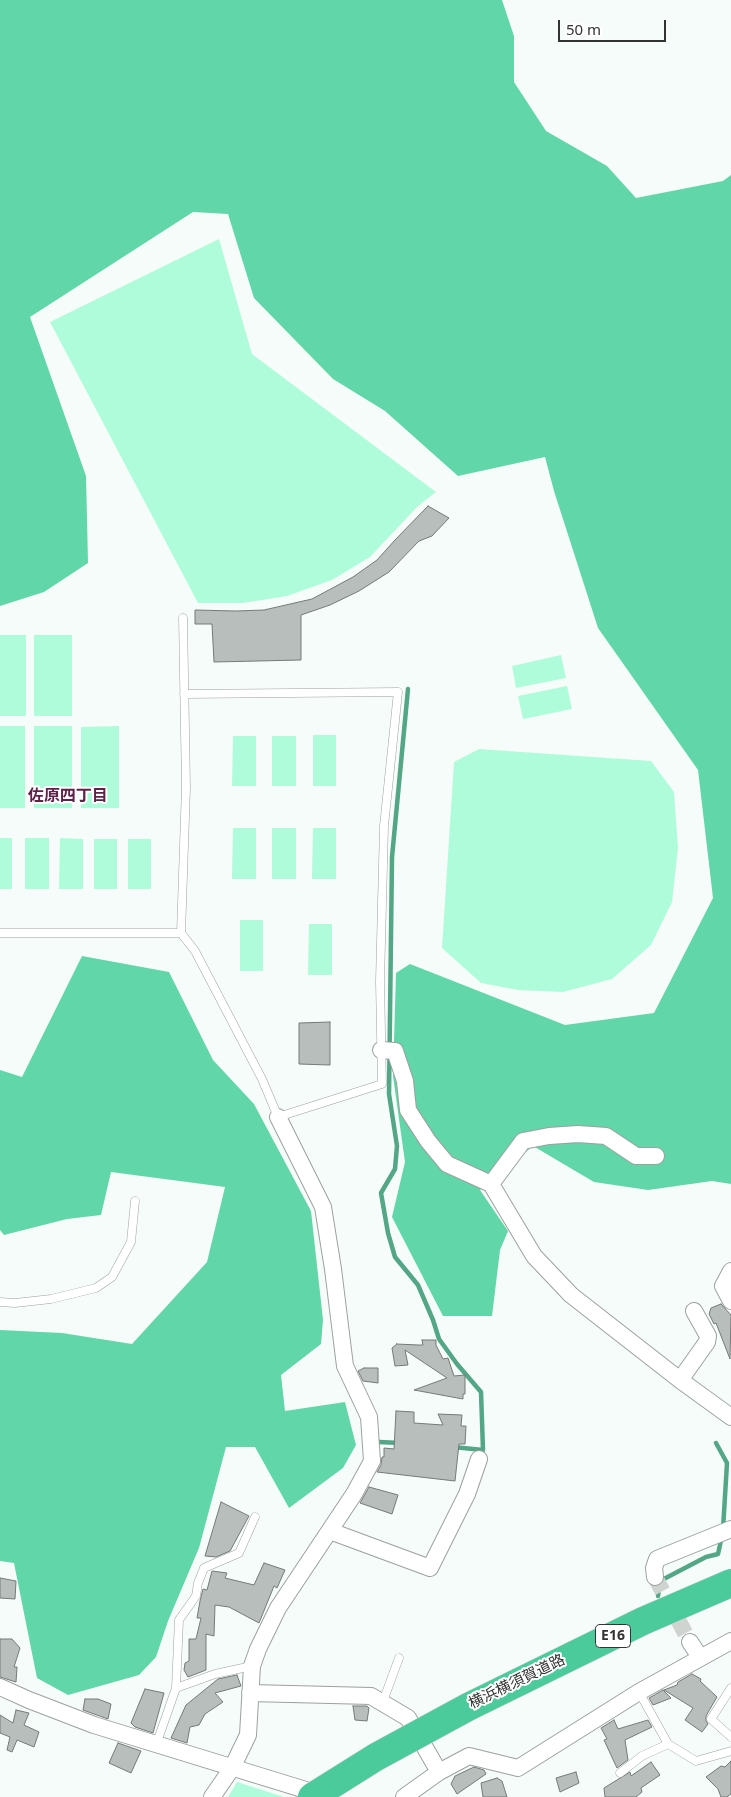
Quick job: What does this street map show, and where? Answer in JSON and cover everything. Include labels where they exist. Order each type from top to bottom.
[{"type":"highway","name":"横浜横須賀道路","points":[[324,1796],[376,1757],[468,1707],[643,1621],[731,1582]]},
{"type":"highway","name":"横浜横須賀道路","points":[[324,1796],[404,1751],[582,1659],[731,1592]]},
{"type":"street","points":[[381,1050],[395,1051],[405,1081],[408,1110],[428,1141],[447,1164],[491,1184],[534,1256],[571,1295],[680,1380],[731,1416]]},
{"type":"street","points":[[212,1797],[232,1768],[248,1735],[252,1666],[278,1608],[354,1494],[372,1461],[369,1417],[345,1366],[324,1207],[278,1116]]},
{"type":"street","points":[[491,1184],[523,1141],[548,1136],[578,1134],[606,1136],[636,1156],[656,1156]]},
{"type":"street","points":[[731,1271],[723,1286],[731,1301]]},
{"type":"street","points":[[680,1380],[707,1342],[708,1336],[694,1311]]},
{"type":"street","points":[[330,1531],[430,1568],[467,1494],[479,1459]]},
{"type":"street","points":[[655,1576],[656,1560],[731,1529]]},
{"type":"street","points":[[404,1797],[439,1772],[469,1756],[518,1768],[639,1692],[731,1641]]},
{"type":"street","points":[[690,1642],[700,1658]]},
{"type":"street","points":[[0,1687],[94,1725],[324,1796]]},
{"type":"street","points":[[250,1693],[371,1696],[408,1718],[439,1772]]},
{"type":"lane","points":[[183,618],[184,694],[186,786],[181,933],[195,951],[262,1078],[278,1116],[382,1084],[380,981],[384,826],[398,692],[184,694]]},
{"type":"lane","points":[[0,933],[181,933]]},
{"type":"lane","points":[[0,1302],[15,1303],[51,1299],[96,1288],[112,1277],[131,1242],[135,1202]]},
{"type":"lane","points":[[156,1745],[176,1688],[180,1620],[196,1596],[198,1583],[204,1568],[239,1553],[255,1517]]},
{"type":"lane","points":[[382,1704],[399,1658]]},
{"type":"lane","points":[[176,1688],[215,1674],[252,1666]]},
{"type":"lane","points":[[731,1688],[711,1719],[731,1736]]},
{"type":"lane","points":[[639,1692],[668,1744],[696,1761],[731,1751]]},
{"type":"lane","points":[[620,1773],[642,1756],[668,1744]]},
{"type":"green space","points":[[0,0],[502,0],[514,36],[514,82],[546,131],[607,166],[636,198],[723,181],[731,175],[731,1184],[712,1181],[648,1190],[594,1182],[533,1146],[480,1190],[508,1231],[500,1250],[492,1316],[443,1316],[392,1217],[405,1162],[393,1076],[396,973],[410,964],[565,1025],[654,1013],[713,898],[698,770],[598,628],[545,457],[458,476],[385,411],[333,379],[254,298],[228,214],[193,212],[30,317],[86,476],[88,563],[44,592],[0,606]]},
{"type":"green space","points":[[219,239],[252,354],[436,492],[417,507],[370,557],[332,580],[287,596],[243,603],[198,603],[50,322]]},
{"type":"green space","points":[[0,635],[26,635],[26,716],[0,716]]},
{"type":"green space","points":[[34,635],[72,635],[72,716],[34,716]]},
{"type":"green space","points":[[561,655],[566,678],[516,688],[512,666]]},
{"type":"green space","points":[[567,686],[572,709],[523,719],[518,696]]},
{"type":"green space","points":[[0,726],[25,726],[25,808],[0,808]]},
{"type":"green space","points":[[34,726],[72,726],[72,808],[34,808]]},
{"type":"green space","points":[[119,726],[119,808],[81,808],[81,727]]},
{"type":"green space","points":[[313,735],[336,735],[336,786],[313,786]]},
{"type":"green space","points":[[233,736],[256,736],[256,786],[232,786]]},
{"type":"green space","points":[[272,736],[296,736],[296,786],[272,786]]},
{"type":"green space","points":[[479,749],[651,761],[674,792],[678,848],[672,902],[651,945],[612,979],[563,992],[518,990],[481,983],[442,948],[454,762]]},
{"type":"green space","points":[[233,828],[256,828],[256,879],[232,879]]},
{"type":"green space","points":[[272,828],[296,828],[296,879],[272,879]]},
{"type":"green space","points":[[313,828],[336,828],[336,879],[312,879]]},
{"type":"green space","points":[[0,838],[12,838],[12,889],[0,889]]},
{"type":"green space","points":[[25,838],[49,838],[49,889],[25,889]]},
{"type":"green space","points":[[60,838],[83,839],[83,889],[59,889]]},
{"type":"green space","points":[[94,839],[117,839],[117,889],[94,889]]},
{"type":"green space","points":[[128,839],[151,839],[151,889],[128,889]]},
{"type":"green space","points":[[240,920],[263,920],[263,971],[240,971]]},
{"type":"green space","points":[[309,924],[332,924],[332,975],[308,975]]},
{"type":"green space","points":[[82,956],[169,972],[213,1060],[254,1104],[311,1211],[323,1320],[321,1344],[281,1375],[285,1411],[345,1402],[356,1445],[343,1468],[289,1508],[255,1447],[226,1447],[199,1548],[168,1621],[156,1657],[139,1675],[68,1695],[37,1678],[14,1563],[0,1561],[0,1330],[62,1333],[132,1344],[207,1262],[225,1187],[111,1172],[101,1215],[67,1219],[4,1235],[0,1230],[0,1070],[22,1077]]},
{"type":"green space","points":[[237,1782],[284,1797],[228,1797]]},
{"type":"building","points":[[428,506],[449,518],[432,536],[419,541],[389,572],[359,591],[330,605],[301,615],[301,660],[214,662],[212,624],[195,624],[195,610],[264,610],[312,599],[353,577],[377,560]]},
{"type":"building","points":[[330,1022],[330,1065],[299,1064],[299,1023]]},
{"type":"building","points":[[721,1304],[731,1315],[730,1359],[716,1323],[714,1324],[709,1314],[711,1308]]},
{"type":"building","points":[[422,1340],[436,1340],[436,1345],[443,1359],[448,1358],[454,1376],[465,1375],[465,1394],[463,1394],[463,1399],[414,1390],[447,1378],[405,1350],[408,1365],[395,1366],[392,1348],[397,1344],[423,1345]]},
{"type":"building","points":[[364,1368],[378,1368],[378,1383],[363,1381],[358,1371]]},
{"type":"building","points":[[396,1411],[414,1412],[414,1423],[443,1425],[438,1414],[462,1415],[461,1426],[466,1426],[465,1444],[459,1444],[455,1481],[377,1472],[381,1465],[382,1457],[384,1457],[384,1448],[394,1449]]},
{"type":"building","points":[[369,1487],[398,1495],[392,1514],[360,1503]]},
{"type":"building","points":[[221,1502],[249,1516],[230,1551],[216,1557],[205,1556]]},
{"type":"building","points":[[264,1563],[285,1570],[277,1588],[274,1586],[259,1623],[229,1607],[215,1605],[214,1636],[206,1634],[206,1670],[188,1677],[184,1670],[185,1663],[189,1661],[189,1639],[196,1639],[201,1618],[197,1618],[200,1601],[203,1589],[207,1590],[212,1571],[227,1573],[225,1578],[254,1585]]},
{"type":"building","points":[[0,1578],[16,1581],[15,1599],[0,1598]]},
{"type":"building","points":[[0,1639],[12,1639],[20,1648],[14,1667],[17,1667],[16,1682],[0,1677]]},
{"type":"building","points":[[692,1674],[701,1679],[700,1681],[717,1697],[706,1716],[708,1724],[702,1732],[685,1720],[693,1708],[664,1690],[677,1685],[678,1682]]},
{"type":"building","points":[[237,1675],[241,1686],[215,1693],[223,1702],[205,1714],[199,1725],[190,1727],[187,1743],[171,1738],[186,1705],[218,1679]]},
{"type":"building","points":[[145,1689],[164,1693],[153,1733],[135,1727],[131,1723]]},
{"type":"building","points":[[663,1690],[671,1698],[653,1705],[649,1698]]},
{"type":"building","points":[[85,1699],[98,1699],[111,1704],[108,1719],[83,1710]]},
{"type":"building","points":[[353,1706],[367,1706],[369,1708],[367,1721],[355,1720]]},
{"type":"building","points":[[16,1710],[29,1713],[24,1725],[39,1732],[34,1747],[17,1740],[12,1752],[7,1750],[10,1737],[0,1733],[0,1715],[13,1723]]},
{"type":"building","points":[[614,1720],[618,1729],[648,1720],[652,1727],[625,1740],[628,1760],[617,1768],[604,1740],[607,1739],[601,1728]]},
{"type":"building","points":[[118,1743],[141,1751],[131,1773],[109,1763]]},
{"type":"building","points":[[731,1761],[731,1794],[727,1797],[721,1797],[718,1789],[706,1777],[721,1766],[725,1767]]},
{"type":"building","points":[[651,1762],[660,1775],[641,1788],[642,1792],[636,1797],[605,1797],[604,1788],[630,1772],[631,1776]]},
{"type":"building","points":[[474,1767],[484,1770],[486,1774],[457,1794],[451,1784],[455,1776]]},
{"type":"building","points":[[576,1772],[579,1783],[560,1792],[556,1778]]},
{"type":"building","points":[[497,1778],[502,1781],[507,1797],[483,1797],[481,1783]]},
{"type":"waterway","points":[[408,689],[392,857],[389,1094],[397,1146],[395,1169],[381,1193],[388,1233],[395,1257],[418,1285],[439,1339],[481,1392],[483,1450],[453,1447]]},
{"type":"waterway","points":[[379,1442],[400,1443]]},
{"type":"waterway","points":[[716,1443],[727,1463],[723,1529]]},
{"type":"waterway","points":[[658,1596],[660,1581],[706,1557],[718,1554],[722,1536]]},
{"type":"tunnel","points":[[655,1577],[690,1642]]},
{"type":"district","name":"佐原四丁目","points":[[68,796]]}]
